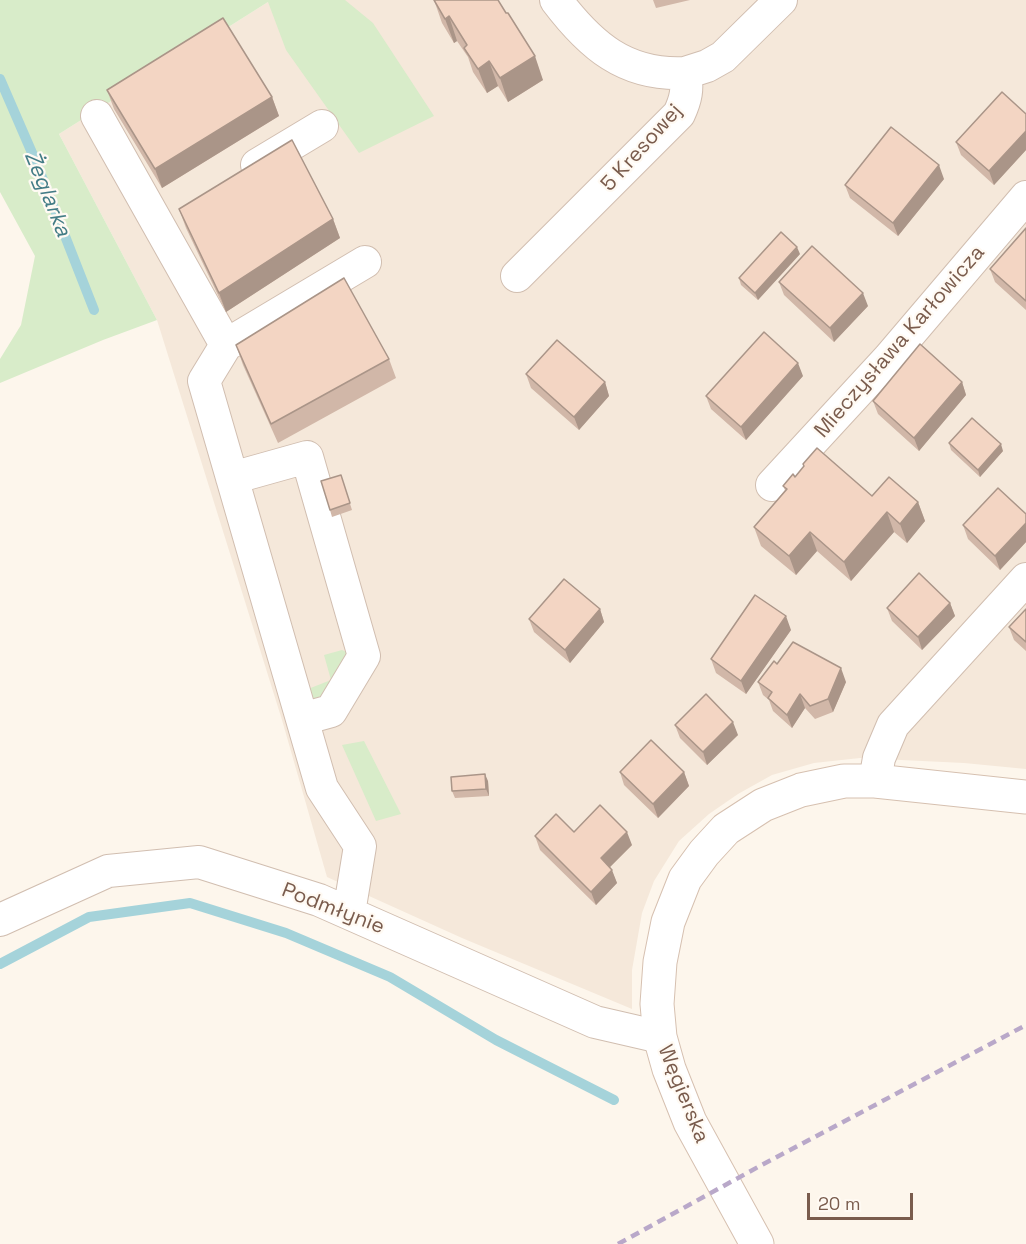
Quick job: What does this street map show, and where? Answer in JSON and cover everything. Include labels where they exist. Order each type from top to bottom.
[{"type":"main road","name":"Węgierska","points":[[757,1244],[690,1122],[669,1069],[660,1037],[657,1004],[660,962],[669,922],[685,879],[726,829],[763,805],[801,790],[844,782],[875,781],[1026,797]]},
{"type":"street","points":[[556,0],[593,42],[611,55],[627,64],[645,69],[685,73]]},
{"type":"street","name":"5 Kresowej","points":[[517,276],[679,114],[686,100],[685,73],[707,66],[723,57],[781,0]]},
{"type":"street","points":[[97,116],[168,217],[226,345]]},
{"type":"street","points":[[230,180],[322,126]]},
{"type":"street","name":"Mieczysława Karłowicza","points":[[772,485],[889,358],[1026,197]]},
{"type":"street","points":[[349,913],[360,846],[322,788],[204,381],[226,345],[365,262]]},
{"type":"street","points":[[232,478],[307,457],[364,656],[331,711],[302,719]]},
{"type":"street","points":[[875,781],[879,758],[893,725],[1026,579]]},
{"type":"street","name":"Podmłynie","points":[[0,920],[108,871],[199,862],[319,900],[595,1022],[660,1037]]},
{"type":"shaded area","points":[[267,0],[1026,0],[1026,769],[964,763],[860,758],[814,763],[772,775],[738,794],[709,814],[679,841],[654,881],[642,913],[632,970],[632,1009],[462,938],[327,877],[282,720],[157,320],[59,134],[268,2]]},
{"type":"green space","points":[[0,0],[345,0],[373,23],[434,116],[359,153],[286,50],[268,2],[59,134],[157,320],[0,383],[0,359],[21,325],[35,256],[0,192]]},
{"type":"green space","points":[[342,650],[349,653],[320,700],[310,700],[308,689],[331,680],[324,655]]},
{"type":"green space","points":[[364,741],[401,814],[376,821],[342,745]]},
{"type":"building","points":[[434,0],[498,0],[535,56],[500,78],[489,61],[478,69],[464,48],[467,45],[449,16],[445,19]]},
{"type":"building","points":[[223,18],[272,97],[155,169],[107,90]]},
{"type":"building","points":[[1002,92],[1026,114],[1026,131],[989,171],[956,142]]},
{"type":"building","points":[[891,127],[939,165],[893,223],[845,185]]},
{"type":"building","points":[[292,140],[333,219],[219,293],[179,209]]},
{"type":"building","points":[[1026,228],[1026,301],[990,269]]},
{"type":"building","points":[[781,232],[797,247],[755,293],[739,278]]},
{"type":"building","points":[[812,246],[863,293],[830,328],[779,282]]},
{"type":"building","points":[[344,278],[389,359],[271,424],[236,345]]},
{"type":"building","points":[[764,332],[798,363],[741,427],[706,396]]},
{"type":"building","points":[[557,340],[605,382],[574,417],[526,374]]},
{"type":"building","points":[[920,344],[962,382],[914,438],[873,401]]},
{"type":"building","points":[[972,418],[1001,444],[978,470],[949,443]]},
{"type":"building","points":[[817,448],[872,496],[889,477],[918,502],[900,524],[887,512],[844,562],[810,532],[789,556],[754,527],[787,489],[783,486],[793,474],[795,477]]},
{"type":"building","points":[[341,475],[350,503],[330,510],[321,481]]},
{"type":"building","points":[[998,488],[1026,514],[1026,523],[995,556],[963,525]]},
{"type":"building","points":[[919,573],[950,603],[918,637],[887,608]]},
{"type":"building","points":[[564,579],[600,609],[565,650],[529,619]]},
{"type":"building","points":[[755,595],[786,616],[741,681],[711,659]]},
{"type":"building","points":[[1026,609],[1026,642],[1009,627]]},
{"type":"building","points":[[793,642],[841,668],[828,699],[810,706],[800,694],[787,715],[768,698],[772,692],[758,682],[774,661],[777,664]]},
{"type":"building","points":[[706,694],[733,722],[703,752],[675,725]]},
{"type":"building","points":[[651,740],[684,772],[653,804],[620,772]]},
{"type":"building","points":[[485,774],[486,789],[452,791],[451,777]]},
{"type":"building","points":[[600,805],[627,832],[601,858],[612,870],[591,892],[535,836],[556,814],[574,832]]},
{"type":"waterway","name":"Żeglarka","points":[[0,79],[36,162],[94,310]]},
{"type":"waterway","points":[[0,964],[89,917],[190,903],[286,933],[390,977],[496,1040],[614,1100]]},
{"type":"railway","points":[[618,1244],[1026,1025]]}]
